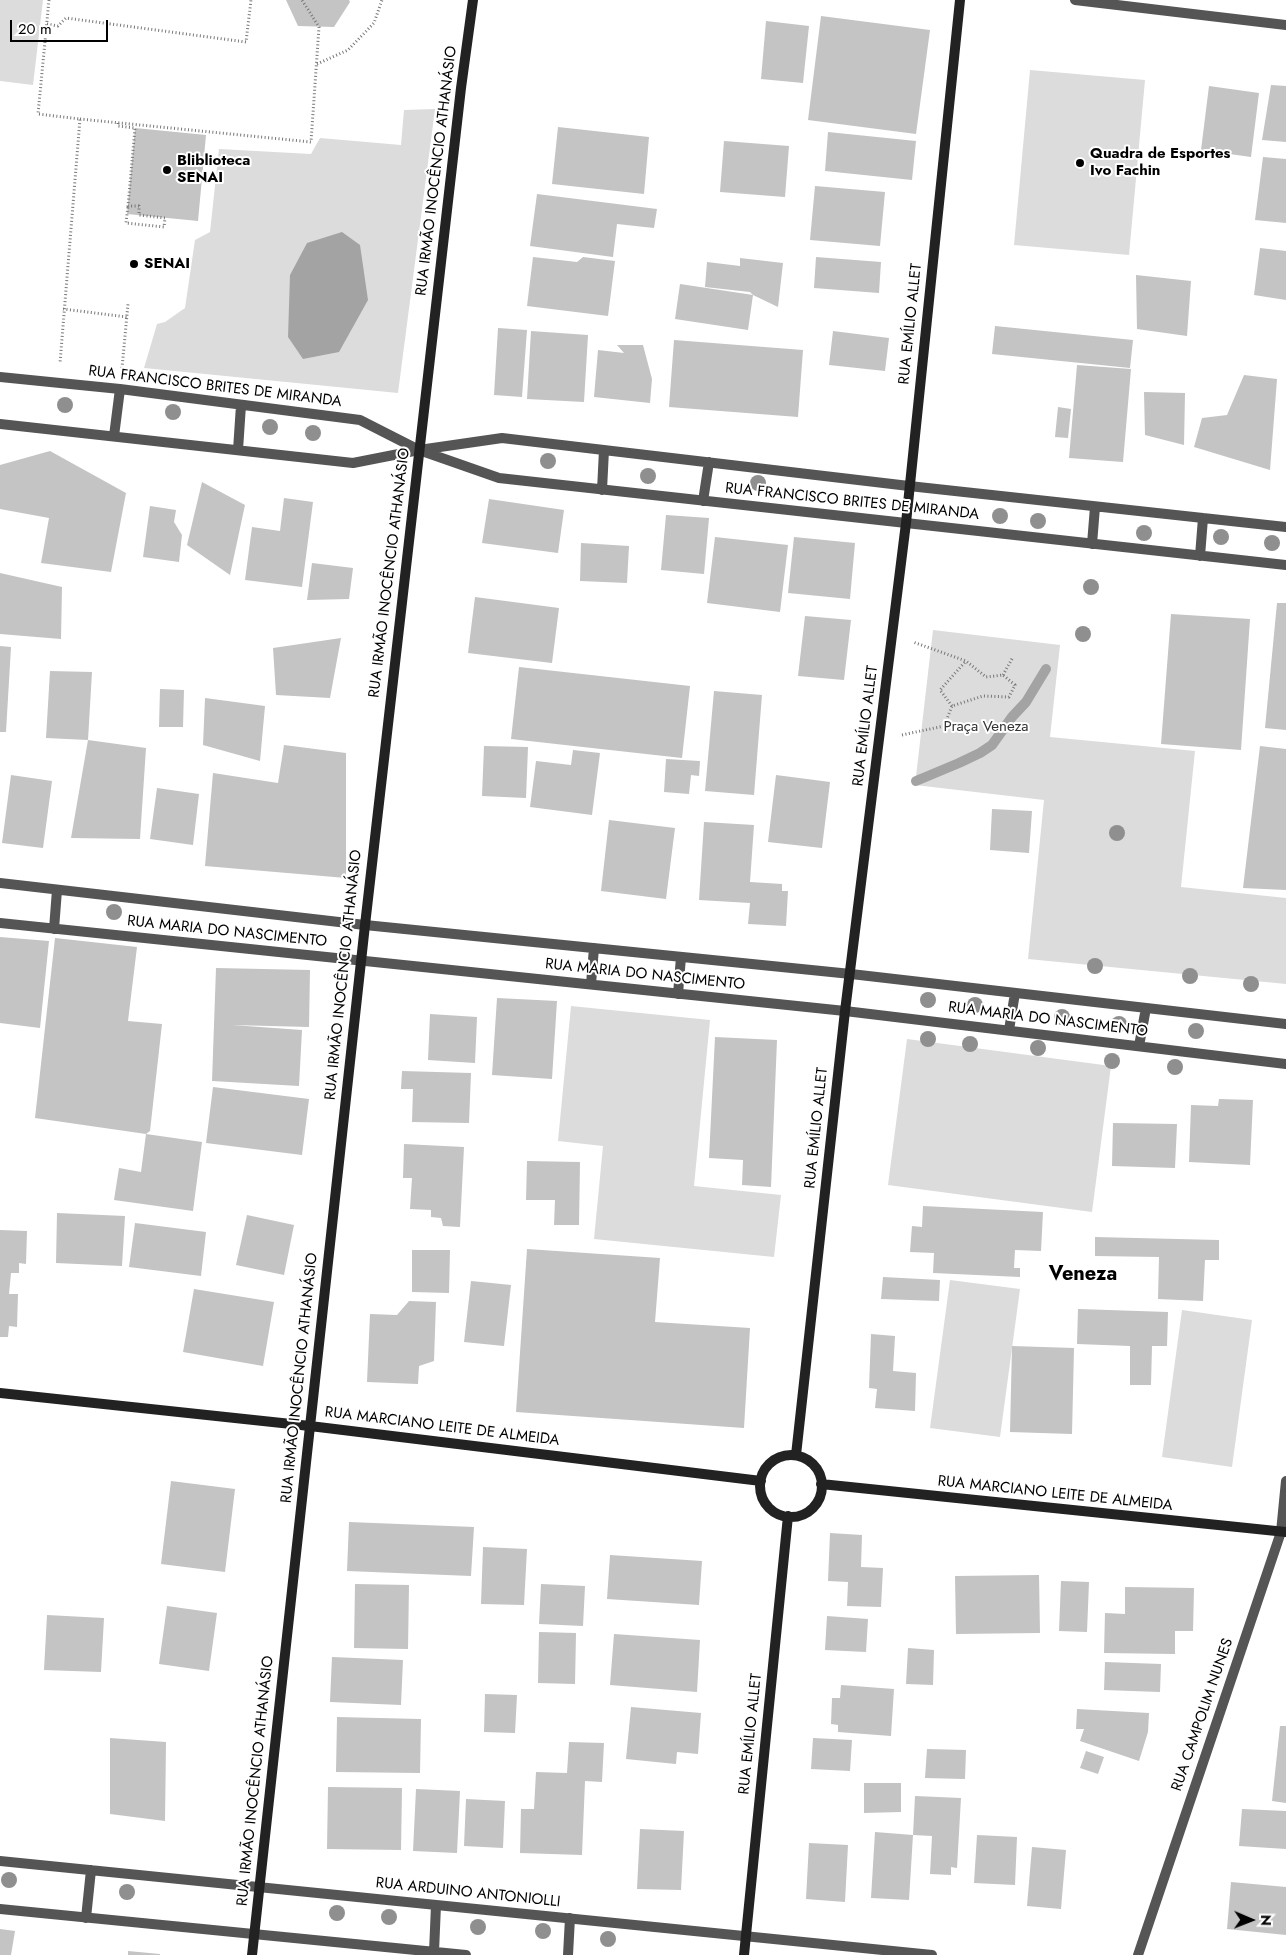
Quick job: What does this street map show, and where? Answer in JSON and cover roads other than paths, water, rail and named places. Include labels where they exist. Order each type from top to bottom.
[{"type":"street","name":"RUA IRMÃO INOCÊNCIO ATHANÁSIO","points":[[252,1955],[364,925],[461,88],[473,0]]},
{"type":"street","name":"RUA EMÍLIO ALLET","points":[[796,1455],[845,1011],[906,523],[960,0]]},
{"type":"street","points":[[1075,0],[1286,25]]},
{"type":"street","name":"RUA FRANCISCO BRITES DE MIRANDA","points":[[0,377],[120,389],[360,420],[419,450],[499,478],[1286,565]]},
{"type":"street","points":[[114,436],[120,389]]},
{"type":"street","points":[[238,450],[241,405]]},
{"type":"street","name":"RUA FRANCISCO BRITES DE MIRANDA","points":[[0,424],[353,463],[419,450],[502,438],[1286,528]]},
{"type":"street","points":[[602,490],[604,450]]},
{"type":"street","points":[[703,501],[709,462]]},
{"type":"street","points":[[1092,544],[1095,507]]},
{"type":"street","points":[[1200,556],[1203,518]]},
{"type":"street","name":"RUA MARIA DO NASCIMENTO","points":[[0,883],[364,925],[851,974],[1286,1024]]},
{"type":"street","points":[[54,928],[57,890]]},
{"type":"street","name":"RUA MARIA DO NASCIMENTO","points":[[0,923],[845,1011],[1286,1064]]},
{"type":"street","points":[[591,984],[594,948]]},
{"type":"street","points":[[678,994],[681,957]]},
{"type":"street","points":[[1009,1030],[1015,993]]},
{"type":"street","points":[[1139,1046],[1146,1008]]},
{"type":"street","name":"RUA MARCIANO LEITE DE ALMEIDA","points":[[0,1393],[310,1426],[760,1482]]},
{"type":"street","points":[[796,1455],[806,1458],[819,1474],[822,1484],[820,1495],[808,1511],[798,1516],[778,1514],[770,1508],[760,1491],[763,1472],[769,1464],[782,1456],[796,1455]]},
{"type":"street","name":"RUA CAMPOLIM NUNES","points":[[1138,1955],[1283,1532],[1286,1481]]},
{"type":"street","name":"RUA MARCIANO LEITE DE ALMEIDA","points":[[822,1484],[1283,1532]]},
{"type":"street","name":"RUA EMÍLIO ALLET","points":[[744,1955],[788,1516]]},
{"type":"street","name":"RUA ARDUINO ANTONIOLLI","points":[[0,1861],[932,1955]]},
{"type":"street","points":[[86,1918],[91,1870]]},
{"type":"street","points":[[434,1952],[436,1905]]},
{"type":"street","points":[[0,1909],[466,1955]]},
{"type":"street","points":[[568,1955],[570,1918]]},
{"type":"waterway","points":[[916,781],[959,763],[992,745],[1012,717],[1026,702],[1046,669]]},
{"type":"place","name":"Quadra de Esportes Ivo Fachin","points":[[1080,163]]},
{"type":"place","name":"Bliblioteca SENAI","points":[[167,170]]},
{"type":"place","name":"SENAI","points":[[134,264]]},
{"type":"district","name":"Veneza","points":[[1083,1275]]},
{"type":"park label","name":"Praça Veneza","points":[[986,727]]}]
